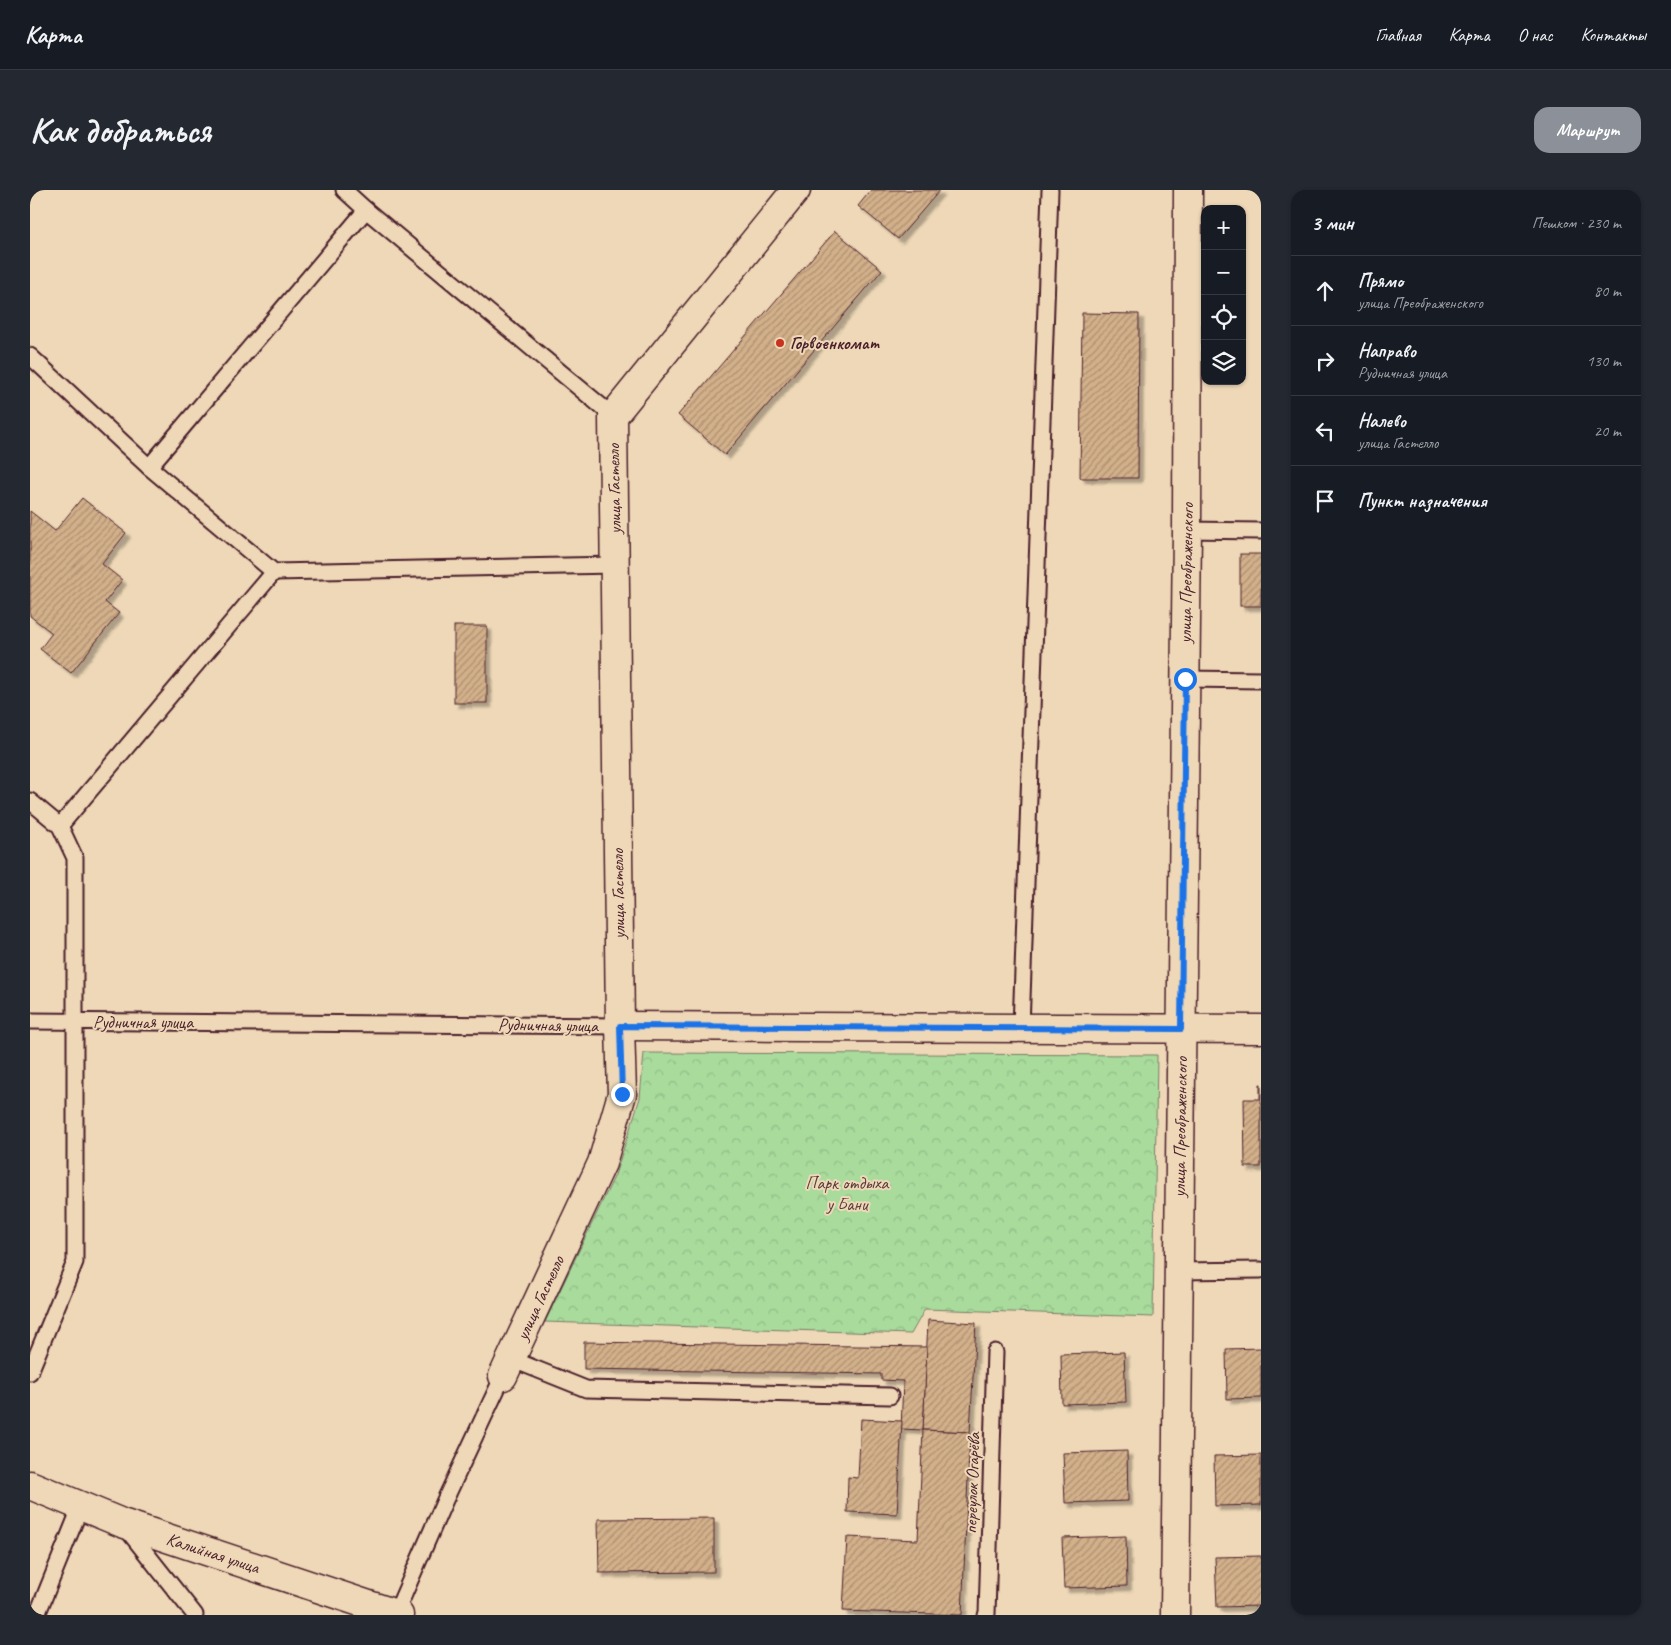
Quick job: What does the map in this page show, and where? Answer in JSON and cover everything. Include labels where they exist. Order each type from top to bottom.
[{"type":"street","points":[[613,416],[796,190]]},
{"type":"street","name":"улица Преображенского","points":[[1175,1615],[1188,190]]},
{"type":"street","name":"улица Гастелло","points":[[507,1367],[602,1163],[622,1094],[613,416]]},
{"type":"street","name":"Рудничная улица","points":[[620,1026],[1261,1029]]},
{"type":"street","name":"Калийная улица","points":[[30,1485],[122,1523],[397,1615]]},
{"type":"lane","points":[[344,190],[613,416]]},
{"type":"lane","points":[[1021,1028],[1050,190]]},
{"type":"lane","points":[[149,467],[366,210]]},
{"type":"lane","points":[[30,356],[149,467],[274,572],[615,565]]},
{"type":"lane","points":[[1186,530],[1261,531]]},
{"type":"lane","points":[[60,826],[274,572]]},
{"type":"lane","points":[[1185,679],[1261,680]]},
{"type":"lane","points":[[30,801],[60,826],[75,858],[75,1262],[30,1372]]},
{"type":"lane","name":"Рудничная улица","points":[[30,1021],[620,1026]]},
{"type":"lane","points":[[1178,1271],[1261,1270]]},
{"type":"lane","name":"переулок Огарёва","points":[[986,1615],[995,1352]]},
{"type":"lane","points":[[507,1367],[586,1389],[890,1396]]},
{"type":"lane","name":"улица Гастелло","points":[[397,1615],[445,1500],[507,1367]]},
{"type":"lane","points":[[36,1615],[81,1506]]},
{"type":"lane","points":[[122,1523],[195,1615]]},
{"type":"green space","name":"Парк отдыха у Бани","points":[[644,1053],[1157,1055],[1153,1317],[925,1309],[911,1334],[545,1322],[615,1175],[640,1098]]},
{"type":"building","points":[[871,190],[940,190],[898,239],[858,206]]},
{"type":"building","name":"Горвоенкомат","points":[[835,231],[882,270],[725,455],[678,415]]},
{"type":"building","points":[[1082,313],[1139,314],[1138,478],[1080,478]]},
{"type":"building","points":[[82,498],[126,533],[102,564],[122,580],[105,602],[119,613],[71,673],[40,649],[52,633],[30,616],[30,511],[55,531]]},
{"type":"building","points":[[1240,554],[1261,554],[1261,606],[1240,606]]},
{"type":"building","points":[[454,626],[487,626],[487,703],[454,703]]},
{"type":"building","points":[[1260,1084],[1261,1167],[1245,1167],[1244,1099],[1260,1099]]},
{"type":"building","points":[[928,1320],[976,1323],[970,1432],[923,1430]]},
{"type":"building","points":[[584,1342],[927,1347],[923,1430],[901,1429],[903,1381],[881,1380],[881,1374],[584,1369]]},
{"type":"building","points":[[1261,1348],[1261,1398],[1227,1399],[1226,1349]]},
{"type":"building","points":[[1124,1352],[1126,1402],[1062,1404],[1061,1354]]},
{"type":"building","points":[[861,1419],[902,1421],[897,1514],[847,1512],[848,1477],[858,1478]]},
{"type":"building","points":[[923,1430],[970,1432],[962,1615],[843,1611],[847,1537],[918,1540]]},
{"type":"building","points":[[1127,1451],[1128,1501],[1065,1503],[1063,1453]]},
{"type":"building","points":[[1261,1455],[1261,1505],[1215,1506],[1214,1456]]},
{"type":"building","points":[[714,1518],[714,1572],[599,1573],[598,1519]]},
{"type":"building","points":[[1126,1536],[1127,1586],[1064,1588],[1062,1538]]},
{"type":"building","points":[[1261,1556],[1261,1606],[1217,1607],[1215,1557]]},
{"type":"place","name":"Горвоенкомат","points":[[780,343]]},
{"type":"route","points":[[622,1094],[620,1026],[1181,1029],[1185,679]]}]
